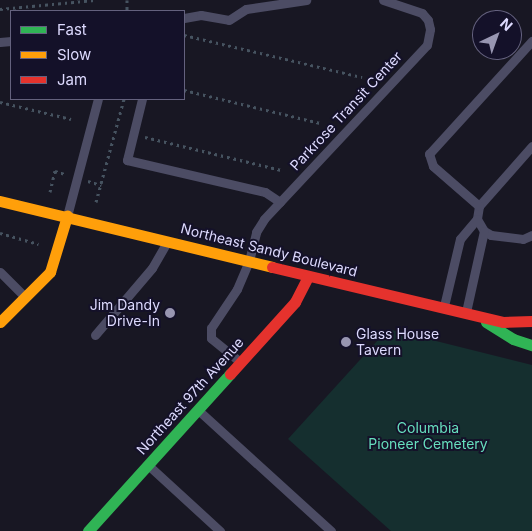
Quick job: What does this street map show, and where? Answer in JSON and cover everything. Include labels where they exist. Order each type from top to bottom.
[{"type":"main road","name":"Northeast Sandy Boulevard","points":[[1,204],[67,216],[169,240],[482,318],[513,322],[532,320]]},
{"type":"main road","points":[[0,322],[50,272],[67,216]]},
{"type":"main road","name":"Northeast 97th Avenue","points":[[88,531],[295,302],[308,276]]},
{"type":"main road","points":[[482,318],[501,334],[532,345]]},
{"type":"lane","points":[[185,18],[202,15],[229,20],[246,9],[306,0]]},
{"type":"lane","name":"Parkrose Transit Center","points":[[240,362],[211,338],[211,328],[237,288],[249,261],[256,232],[280,202],[427,45],[430,29],[428,20],[422,13],[383,0]]},
{"type":"lane","points":[[479,206],[433,166],[429,154],[532,41]]},
{"type":"lane","points":[[67,216],[98,100]]},
{"type":"lane","points":[[142,100],[128,160],[265,192],[280,202]]},
{"type":"lane","points":[[443,309],[460,240],[476,219],[479,206],[532,146]]},
{"type":"lane","points":[[476,219],[484,231],[503,238],[523,239],[532,235]]},
{"type":"lane","points":[[466,314],[484,231]]},
{"type":"lane","points":[[95,335],[152,268],[169,240]]},
{"type":"lane","points":[[0,272],[26,298]]},
{"type":"lane","points":[[198,410],[331,531]]},
{"type":"lane","points":[[147,465],[220,531]]},
{"type":"path","points":[[0,9],[94,0]]},
{"type":"path","points":[[185,35],[362,77]]},
{"type":"path","points":[[185,90],[320,123]]},
{"type":"path","points":[[94,206],[124,100]]},
{"type":"path","points":[[0,102],[71,119]]},
{"type":"path","points":[[134,134],[281,170]]},
{"type":"path","points":[[0,233],[37,243]]},
{"type":"green space","name":"Columbia Pioneer Cemetery","points":[[388,329],[532,365],[532,531],[391,531],[288,439]]},
{"type":"traffic: fast","points":[[486,322],[513,339],[532,345]]},
{"type":"traffic: fast","points":[[88,531],[230,374]]},
{"type":"traffic: slow","points":[[0,201],[272,267]]},
{"type":"traffic: slow","points":[[0,322],[50,272],[67,216]]},
{"type":"traffic: jam","points":[[272,267],[503,322],[532,321]]},
{"type":"traffic: jam","points":[[230,374],[295,302],[308,276]]},
{"type":"place","name":"Jim Dandy Drive-In","points":[[170,313]]},
{"type":"place","name":"Glass House Tavern","points":[[346,342]]}]
